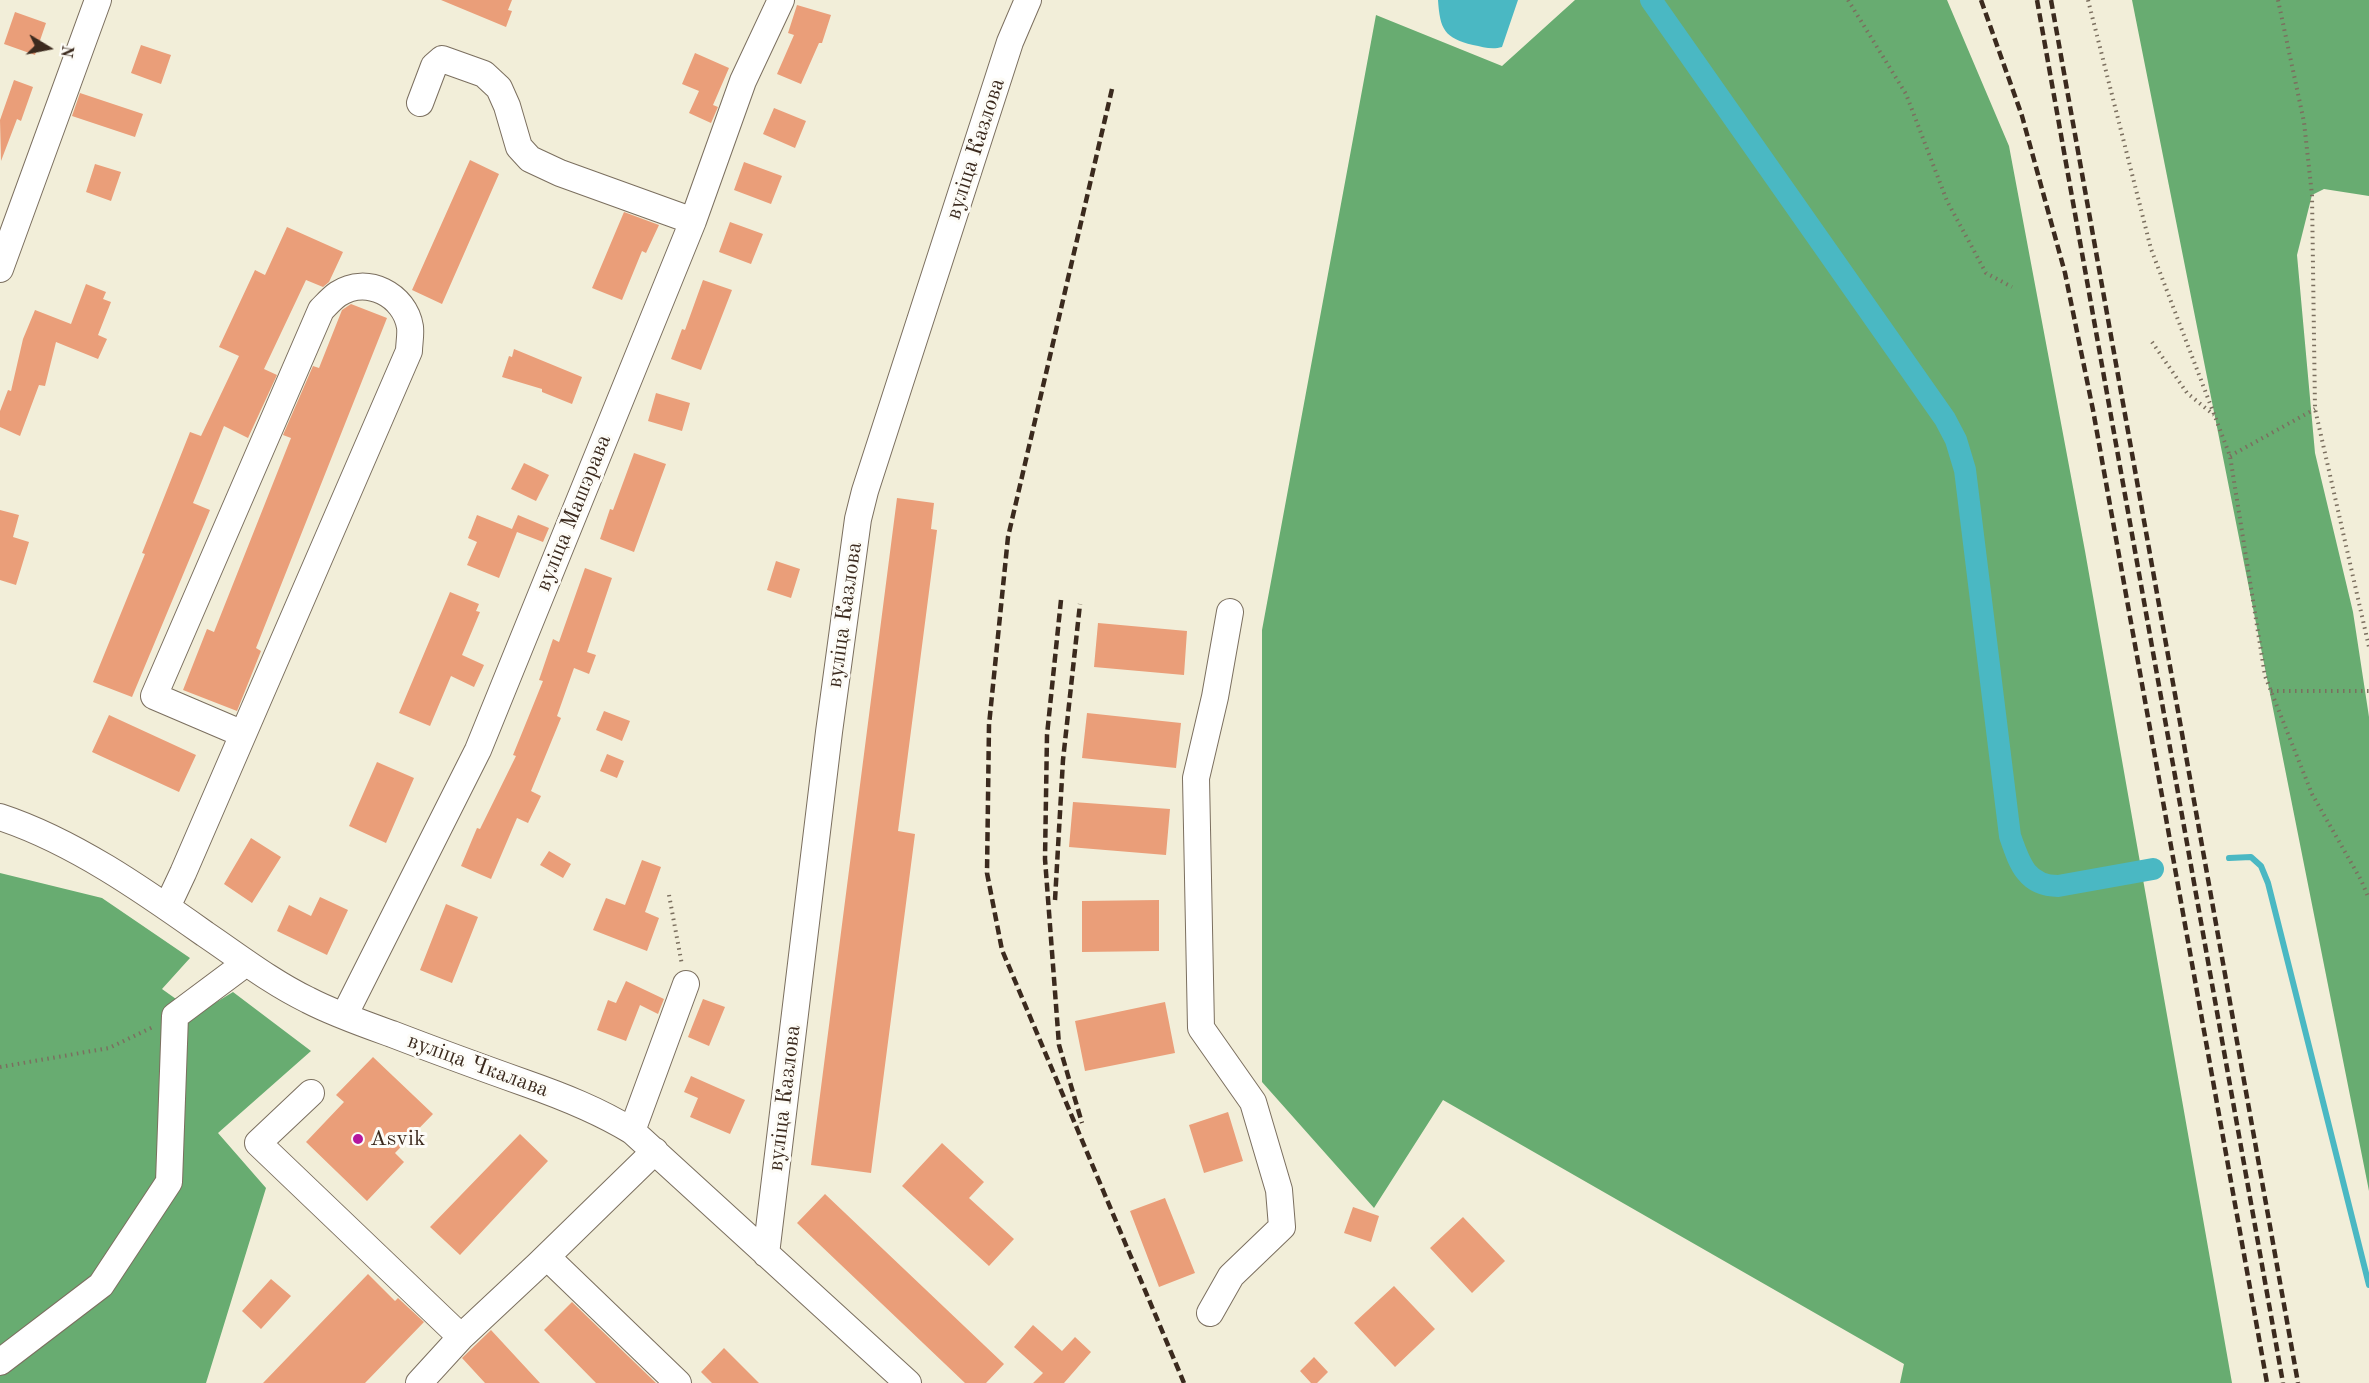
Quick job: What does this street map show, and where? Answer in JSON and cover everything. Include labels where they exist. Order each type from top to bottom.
[{"type":"street","points":[[0,269],[98,0]]},
{"type":"street","name":"вуліца Машэрава","points":[[344,1016],[478,750],[693,221],[743,81],[781,0]]},
{"type":"street","name":"вуліца Казлова","points":[[766,1254],[828,744],[858,519],[1010,42],[1028,0]]},
{"type":"street","points":[[420,103],[434,66],[442,59],[484,74],[499,88],[519,147],[530,159],[560,173],[693,221]]},
{"type":"street","points":[[166,907],[183,873],[409,351],[410,327],[399,302],[379,288],[357,287],[338,293],[321,310],[154,696],[243,734]]},
{"type":"street","points":[[1210,1313],[1231,1276],[1282,1227],[1279,1190],[1253,1102],[1201,1028],[1196,778],[1215,697],[1230,612]]},
{"type":"street","name":"вуліца Чкалава","points":[[0,817],[57,840],[166,907],[278,985],[344,1016],[590,1108],[632,1131],[908,1383]]},
{"type":"street","points":[[0,1362],[101,1285],[169,1182],[175,1016],[246,963]]},
{"type":"street","points":[[632,1131],[686,984]]},
{"type":"street","points":[[311,1094],[258,1143],[461,1337]]},
{"type":"street","points":[[419,1383],[461,1337],[655,1151]]},
{"type":"street","points":[[547,1257],[678,1383]]},
{"type":"path","points":[[1848,0],[1906,94],[1947,201],[1986,273],[2012,287]]},
{"type":"path","points":[[2088,0],[2151,249],[2230,456],[2265,675],[2312,794],[2361,880],[2369,899]]},
{"type":"path","points":[[2278,0],[2304,122],[2312,195],[2315,409],[2369,647]]},
{"type":"path","points":[[2152,342],[2187,393],[2215,415]]},
{"type":"path","points":[[2230,456],[2315,409]]},
{"type":"path","points":[[2271,691],[2369,691]]},
{"type":"path","points":[[669,895],[686,984]]},
{"type":"path","points":[[0,1066],[109,1048],[175,1016]]},
{"type":"green space","points":[[1575,0],[1947,0],[2009,146],[2085,551],[2232,1383],[1900,1383],[1904,1364],[1443,1100],[1374,1208],[1262,1082],[1262,630],[1376,15],[1502,66]]},
{"type":"green space","points":[[2132,0],[2369,0],[2369,196],[2324,189],[2312,195],[2297,255],[2315,453],[2353,612],[2369,717],[2369,1191]]},
{"type":"green space","points":[[0,873],[102,898],[190,958],[162,989],[197,1014],[233,992],[311,1051],[218,1133],[266,1188],[206,1383],[0,1383]]},
{"type":"water","points":[[1438,0],[1518,0],[1502,47],[1495,48],[1463,42],[1445,31],[1440,18]]},
{"type":"building","points":[[441,0],[512,0],[508,10],[512,11],[506,27]]},
{"type":"building","points":[[797,5],[831,15],[822,43],[819,43],[801,84],[777,74],[794,35],[788,33]]},
{"type":"building","points":[[15,12],[46,23],[35,55],[4,44]]},
{"type":"building","points":[[141,45],[171,55],[161,84],[131,73]]},
{"type":"building","points":[[695,53],[729,68],[713,105],[718,107],[711,123],[689,113],[699,91],[682,84]]},
{"type":"building","points":[[14,80],[33,87],[21,121],[17,119],[1,161],[0,120]]},
{"type":"building","points":[[80,93],[143,114],[135,137],[72,116]]},
{"type":"building","points":[[774,108],[806,121],[795,148],[763,134]]},
{"type":"building","points":[[470,160],[499,174],[442,304],[412,290]]},
{"type":"building","points":[[744,162],[782,176],[771,204],[734,190]]},
{"type":"building","points":[[95,164],[121,172],[111,201],[86,192]]},
{"type":"building","points":[[624,212],[659,225],[646,253],[642,251],[622,300],[592,288]]},
{"type":"building","points":[[730,222],[763,234],[751,264],[719,252]]},
{"type":"building","points":[[287,227],[343,252],[329,282],[323,287],[306,280],[264,369],[277,375],[248,438],[224,426],[193,503],[210,510],[132,697],[93,682],[145,554],[142,553],[190,432],[201,436],[239,356],[219,347],[255,270],[265,275]]},
{"type":"building","points":[[703,280],[732,290],[701,370],[671,359],[682,329],[685,330]]},
{"type":"building","points":[[86,284],[106,292],[103,299],[111,302],[98,335],[107,339],[98,359],[56,342],[45,386],[39,385],[20,436],[0,427],[0,411],[8,390],[11,391],[23,339],[35,310],[71,324]]},
{"type":"building","points":[[351,304],[387,318],[256,648],[261,651],[237,711],[183,690],[207,629],[214,632],[291,438],[283,435],[313,366],[319,368],[342,310]]},
{"type":"building","points":[[514,349],[582,377],[572,404],[542,392],[542,389],[502,377],[509,356],[512,357]]},
{"type":"building","points":[[656,393],[690,403],[682,431],[648,421]]},
{"type":"building","points":[[634,453],[666,464],[634,552],[600,539]]},
{"type":"building","points":[[524,463],[549,475],[536,501],[511,489]]},
{"type":"building","points":[[897,498],[934,503],[931,529],[937,530],[898,831],[915,834],[871,1173],[811,1165]]},
{"type":"building","points":[[0,510],[19,515],[13,537],[29,542],[16,585],[0,580]]},
{"type":"building","points":[[477,515],[512,529],[518,515],[549,528],[543,542],[517,532],[499,578],[467,565],[477,542],[468,538]]},
{"type":"building","points":[[776,561],[800,569],[791,598],[767,590]]},
{"type":"building","points":[[585,568],[612,578],[587,652],[596,655],[589,674],[574,668],[557,716],[561,718],[531,791],[541,796],[528,823],[517,818],[491,879],[461,866],[477,828],[480,829],[516,756],[513,755],[543,681],[539,680],[553,639],[559,642]]},
{"type":"building","points":[[450,592],[479,604],[476,611],[480,612],[462,655],[484,665],[474,687],[451,676],[430,726],[399,713]]},
{"type":"building","points":[[1098,623],[1187,631],[1184,675],[1094,667]]},
{"type":"building","points":[[604,711],[630,721],[622,741],[596,730]]},
{"type":"building","points":[[1087,713],[1181,723],[1176,768],[1082,758]]},
{"type":"building","points":[[109,715],[196,755],[179,792],[92,752]]},
{"type":"building","points":[[607,754],[624,761],[617,778],[600,771]]},
{"type":"building","points":[[377,762],[414,778],[386,843],[349,826]]},
{"type":"building","points":[[1073,802],[1170,809],[1166,855],[1069,847]]},
{"type":"building","points":[[251,838],[281,857],[252,903],[224,884]]},
{"type":"building","points":[[549,851],[571,864],[563,878],[540,865]]},
{"type":"building","points":[[642,860],[661,867],[645,912],[659,918],[647,951],[593,930],[606,898],[625,905]]},
{"type":"building","points":[[320,897],[348,910],[327,955],[277,931],[289,905],[311,916]]},
{"type":"building","points":[[1159,900],[1159,951],[1082,952],[1082,901]]},
{"type":"building","points":[[446,904],[478,917],[452,983],[420,970]]},
{"type":"building","points":[[626,981],[664,999],[658,1014],[640,1005],[626,1041],[597,1030],[608,1000],[616,1003]]},
{"type":"building","points":[[703,999],[725,1007],[709,1046],[688,1037]]},
{"type":"building","points":[[1165,1002],[1175,1053],[1085,1071],[1075,1021]]},
{"type":"building","points":[[373,1057],[433,1114],[395,1153],[404,1162],[367,1201],[306,1142],[344,1102],[336,1095]]},
{"type":"building","points":[[691,1076],[745,1100],[730,1134],[690,1117],[698,1098],[684,1092]]},
{"type":"building","points":[[1228,1112],[1243,1161],[1204,1173],[1189,1125]]},
{"type":"building","points":[[520,1134],[548,1161],[460,1255],[430,1227]]},
{"type":"building","points":[[942,1143],[984,1182],[969,1198],[1014,1239],[989,1266],[902,1186]]},
{"type":"building","points":[[825,1194],[1004,1364],[986,1383],[965,1383],[797,1223]]},
{"type":"building","points":[[1165,1198],[1195,1273],[1159,1287],[1130,1211]]},
{"type":"building","points":[[1353,1207],[1379,1216],[1371,1242],[1344,1233]]},
{"type":"building","points":[[1463,1217],[1505,1261],[1472,1293],[1430,1248]]},
{"type":"building","points":[[368,1274],[395,1301],[398,1298],[424,1322],[365,1383],[263,1383]]},
{"type":"building","points":[[271,1279],[291,1296],[261,1329],[242,1311]]},
{"type":"building","points":[[1394,1286],[1435,1329],[1395,1367],[1354,1323]]},
{"type":"building","points":[[572,1302],[656,1383],[596,1383],[544,1330]]},
{"type":"building","points":[[1033,1325],[1062,1351],[1075,1337],[1091,1352],[1064,1383],[1033,1383],[1043,1373],[1014,1347]]},
{"type":"building","points":[[491,1330],[540,1383],[485,1383],[462,1358]]},
{"type":"building","points":[[724,1348],[759,1383],[712,1383],[701,1372]]},
{"type":"building","points":[[1314,1357],[1328,1372],[1317,1383],[1311,1383],[1300,1371]]},
{"type":"waterway","points":[[1651,0],[1945,419],[1956,440],[1965,470],[2010,836],[2025,871],[2038,882],[2058,886],[2153,869]]},
{"type":"waterway","points":[[2229,858],[2251,857],[2261,866],[2268,883],[2369,1285]]},
{"type":"railway","points":[[1981,0],[2022,116],[2065,273],[2093,410],[2267,1383]]},
{"type":"railway","points":[[2037,0],[2283,1383]]},
{"type":"railway","points":[[2051,0],[2298,1383]]},
{"type":"railway","points":[[1112,89],[1008,537],[989,725],[987,873],[1002,950],[1184,1383]]},
{"type":"railway","points":[[1061,600],[1047,735],[1045,859],[1059,1045],[1082,1123]]},
{"type":"railway","points":[[1055,900],[1063,760],[1080,604]]},
{"type":"place","name":"Asvik","points":[[358,1139]]}]
